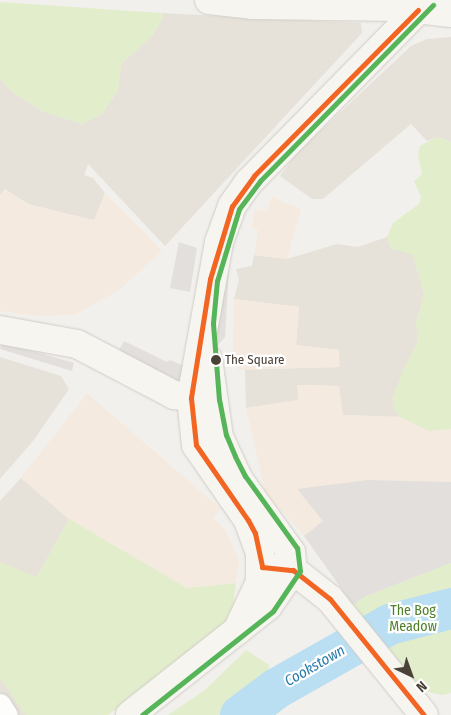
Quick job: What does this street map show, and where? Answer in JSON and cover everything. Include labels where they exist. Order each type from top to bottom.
[{"type":"main road","points":[[209,0],[252,4],[423,5],[451,13]]},
{"type":"main road","points":[[238,631],[255,595],[262,567],[255,533],[248,520],[196,445],[202,399],[205,323],[212,270],[232,206],[254,176],[423,5]]},
{"type":"main road","points":[[0,330],[77,344],[174,395],[202,399]]},
{"type":"main road","points":[[130,715],[268,606],[293,570],[291,552],[239,480],[202,399]]},
{"type":"main road","points":[[262,567],[293,570],[335,605],[399,688],[424,715]]},
{"type":"street","points":[[0,704],[7,715]]},
{"type":"shaded area","points":[[161,13],[361,23],[362,33],[165,246],[88,164],[84,175],[93,178],[105,193],[95,221],[28,204],[6,190],[0,195],[0,78],[11,91],[42,111],[82,124],[102,114],[118,90],[121,64],[151,37],[163,18]]},
{"type":"shaded area","points":[[451,37],[451,142],[437,137],[427,141],[411,124],[323,199],[312,199],[280,176],[297,153],[411,46],[427,39]]},
{"type":"shaded area","points":[[5,189],[28,204],[94,220],[105,193],[162,251],[118,291],[74,315],[34,316],[0,311],[0,195]]},
{"type":"shaded area","points":[[272,197],[301,209],[287,259],[254,255],[258,230],[251,227],[255,209],[266,212]]},
{"type":"shaded area","points":[[387,237],[391,248],[413,254],[424,295],[416,322],[418,342],[403,370],[394,409],[400,417],[342,415],[339,386],[298,385],[299,400],[246,408],[245,369],[339,367],[339,350],[296,345],[299,307],[234,299],[239,280],[236,269],[252,266],[254,255],[287,259],[337,244],[358,247]]},
{"type":"shaded area","points":[[179,242],[197,248],[190,292],[170,288]]},
{"type":"shaded area","points":[[222,266],[229,268],[225,337],[217,346],[217,298]]},
{"type":"shaded area","points":[[234,299],[299,307],[296,345],[339,350],[340,367],[238,370],[233,354]]},
{"type":"shaded area","points":[[124,341],[167,362],[170,360],[189,368],[182,384],[116,355]]},
{"type":"shaded area","points":[[2,342],[74,363],[72,371],[0,349]]},
{"type":"shaded area","points":[[0,357],[61,376],[69,389],[33,441],[0,479]]},
{"type":"shaded area","points":[[297,385],[339,386],[343,415],[400,417],[429,431],[451,429],[451,482],[368,480],[298,490],[323,521],[304,536],[265,492],[246,408],[298,400]]},
{"type":"shaded area","points":[[87,393],[221,509],[213,518],[226,531],[239,560],[236,583],[187,588],[69,519],[21,478]]},
{"type":"shaded area","points":[[21,478],[69,519],[37,577],[64,715],[0,715],[0,590],[13,568],[0,562],[0,501]]},
{"type":"shaded area","points":[[368,480],[451,482],[451,563],[366,596],[353,605],[304,536],[323,521],[297,489]]},
{"type":"green space","points":[[0,2],[161,13],[163,18],[151,37],[121,64],[118,90],[102,114],[82,124],[42,111],[11,91],[0,78]]},
{"type":"green space","points":[[437,137],[451,142],[451,429],[429,431],[400,417],[394,409],[392,400],[403,370],[418,342],[416,322],[424,295],[413,255],[391,248],[387,237],[393,223],[419,204],[421,197],[414,181],[422,174],[418,155],[420,146]]},
{"type":"green space","points":[[69,519],[187,588],[236,583],[232,614],[219,634],[108,715],[25,715],[0,678],[0,562],[37,577]]},
{"type":"green space","name":"The Bog Meadow","points":[[451,563],[451,693],[442,695],[420,690],[353,605],[366,596]]},
{"type":"green space","points":[[246,650],[269,665],[260,715],[168,715],[205,690]]},
{"type":"waterway","name":"Cookstown","points":[[240,715],[276,688],[389,624],[451,608]]},
{"type":"transit line","points":[[142,715],[273,611],[300,571],[297,548],[245,476],[235,456],[226,435],[219,400],[213,323],[217,281],[239,209],[260,181],[433,5]]},
{"type":"transit line","points":[[418,10],[254,176],[232,206],[210,279],[191,398],[196,445],[248,520],[255,533],[262,567],[293,570],[330,599],[424,715]]},
{"type":"place","name":"The Square","points":[[216,360]]}]
